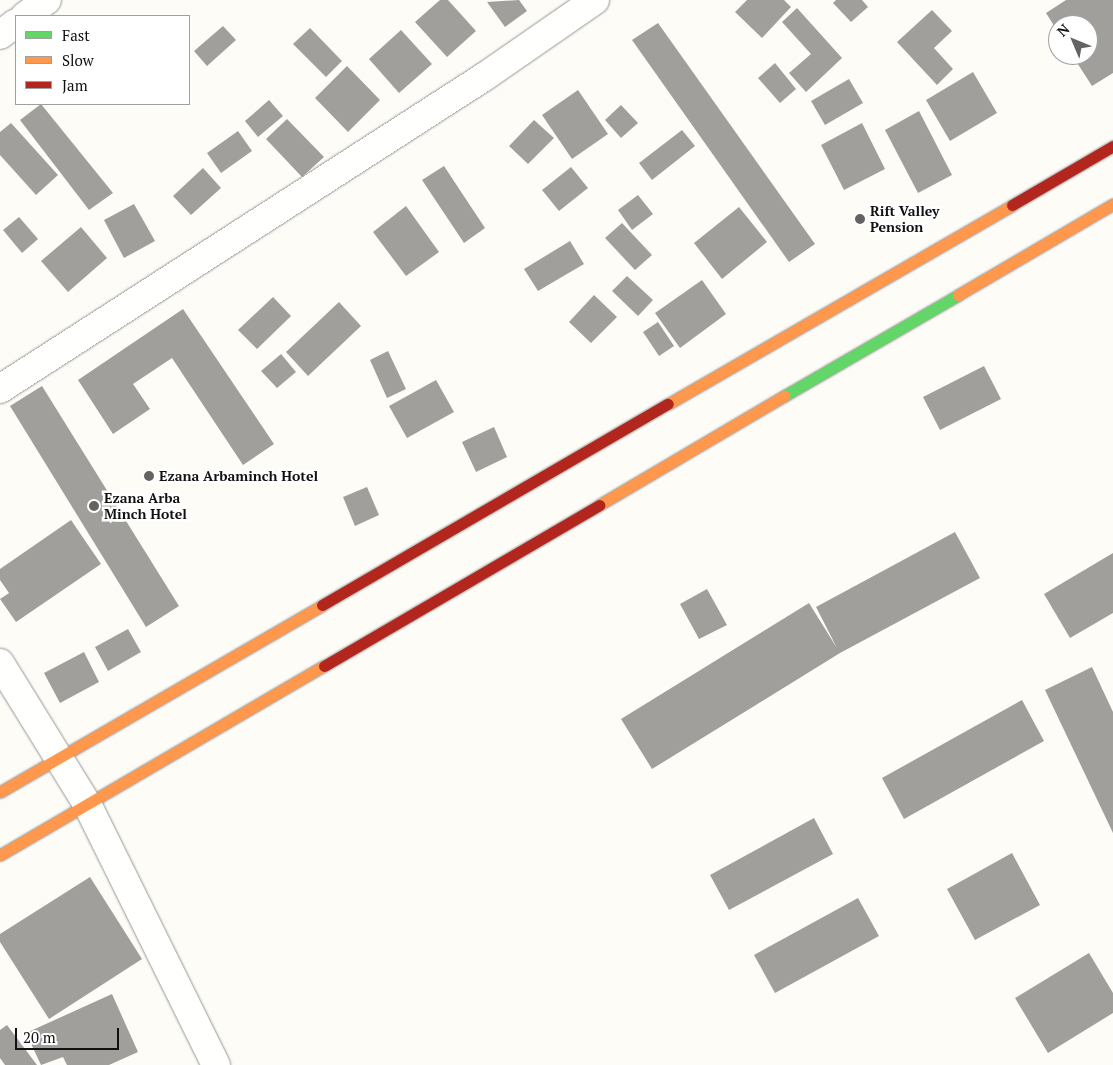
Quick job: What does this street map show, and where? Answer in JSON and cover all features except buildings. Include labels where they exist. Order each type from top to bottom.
[{"type":"street","points":[[26,15],[47,0]]},
{"type":"street","points":[[0,389],[484,77],[595,0]]},
{"type":"street","points":[[0,35],[15,24]]},
{"type":"street","points":[[0,792],[1113,146]]},
{"type":"street","points":[[0,855],[1113,204]]},
{"type":"street","points":[[0,663],[87,804],[216,1065]]},
{"type":"traffic: fast","points":[[784,396],[958,295]]},
{"type":"traffic: slow","points":[[958,295],[1113,204]]},
{"type":"traffic: slow","points":[[668,404],[1012,205]]},
{"type":"traffic: slow","points":[[599,505],[784,396]]},
{"type":"traffic: slow","points":[[0,792],[322,605]]},
{"type":"traffic: slow","points":[[0,855],[324,666]]},
{"type":"traffic: jam","points":[[1012,205],[1113,146]]},
{"type":"traffic: jam","points":[[322,605],[668,404]]},
{"type":"traffic: jam","points":[[324,666],[599,505]]},
{"type":"place","name":"Rift Valley Pension","points":[[860,219]]},
{"type":"place","name":"Ezana Arbaminch Hotel","points":[[149,476]]},
{"type":"place","name":"Ezana Arba Minch Hotel","points":[[94,506]]}]
